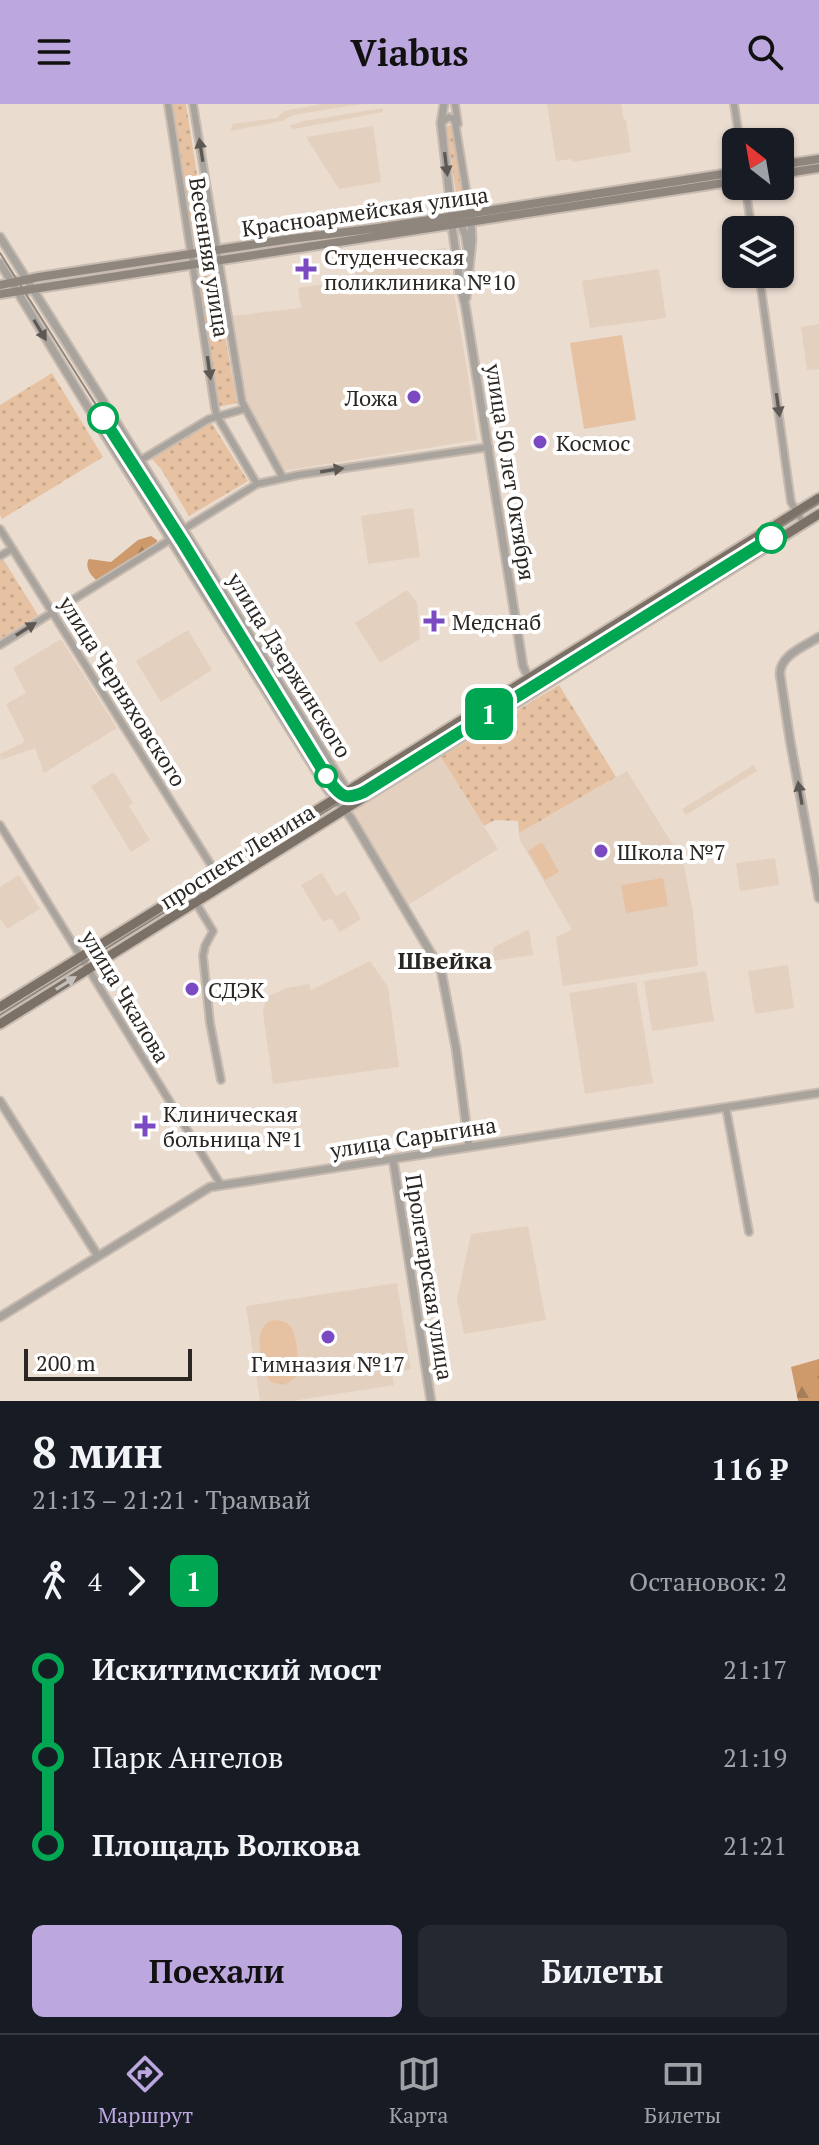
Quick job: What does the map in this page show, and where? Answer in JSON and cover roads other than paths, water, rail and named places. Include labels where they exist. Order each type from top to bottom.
[{"type":"main road","points":[[794,163],[819,159]]},
{"type":"main road","points":[[794,172],[819,168]]},
{"type":"main road","name":"Красноармейская улица","points":[[461,221],[722,174]]},
{"type":"main road","name":"Красноармейская улица","points":[[0,294],[30,284],[217,255],[722,183]]},
{"type":"main road","name":"Красноармейская улица","points":[[0,285],[14,287]]},
{"type":"main road","name":"проспект Ленина","points":[[0,1007],[819,498]]},
{"type":"main road","name":"проспект Ленина","points":[[0,1024],[819,514]]},
{"type":"street","name":"Весенняя улица","points":[[168,104],[217,416],[257,484]]},
{"type":"street","name":"Весенняя улица","points":[[193,104],[244,409],[283,478]]},
{"type":"street","name":"улица 50 лет Октября","points":[[444,104],[441,123],[469,267],[465,304]]},
{"type":"street","name":"улица 50 лет Октября","points":[[455,104],[459,140],[461,289],[523,666],[535,692]]},
{"type":"street","points":[[734,104],[738,128]]},
{"type":"street","points":[[441,123],[452,118],[459,140]]},
{"type":"street","name":"улица Дзержинского","points":[[0,237],[347,791],[345,810]]},
{"type":"street","name":"улица Дзержинского","points":[[0,263],[334,799],[345,810]]},
{"type":"street","points":[[761,288],[791,502],[804,524]]},
{"type":"street","points":[[141,460],[209,419],[244,409]]},
{"type":"street","points":[[184,529],[257,484],[489,447]]},
{"type":"street","name":"улица Черняховского","points":[[0,529],[216,873]]},
{"type":"street","points":[[0,645],[171,539]]},
{"type":"street","points":[[0,556],[12,549]]},
{"type":"street","points":[[819,637],[786,658],[780,666],[780,674],[819,898]]},
{"type":"street","points":[[345,810],[441,970],[456,1048],[469,1147]]},
{"type":"street","name":"улица Чкалова","points":[[0,825],[221,1185]]},
{"type":"street","points":[[196,903],[213,931],[203,956],[210,1023],[221,1080]]},
{"type":"street","name":"улица Сарыгина","points":[[0,1317],[202,1191],[221,1185],[819,1093]]},
{"type":"street","points":[[0,1101],[4,1116],[98,1256]]},
{"type":"street","points":[[726,1108],[749,1232]]},
{"type":"street","name":"Пролетарская улица","points":[[393,1159],[431,1401]]},
{"type":"tram line","points":[[0,253],[330,782],[341,794],[356,795]]},
{"type":"tram line","name":"1","points":[[103,418],[330,782],[337,792],[346,796],[364,792],[771,538]]},
{"type":"tram line","points":[[0,1015],[819,503]]},
{"type":"place","name":"Студенческая поликлиника №10","points":[[306,269]]},
{"type":"place","name":"Ложа","points":[[414,397]]},
{"type":"place","name":"Космос","points":[[540,442]]},
{"type":"place","name":"Медснаб","points":[[434,621]]},
{"type":"place","name":"Школа №7","points":[[601,851]]},
{"type":"place","name":"СДЭК","points":[[192,989]]},
{"type":"place","name":"Клиническая больница №1","points":[[145,1126]]},
{"type":"place","name":"Гимназия №17","points":[[328,1337]]},
{"type":"district","name":"Швейка","points":[[445,960]]}]
